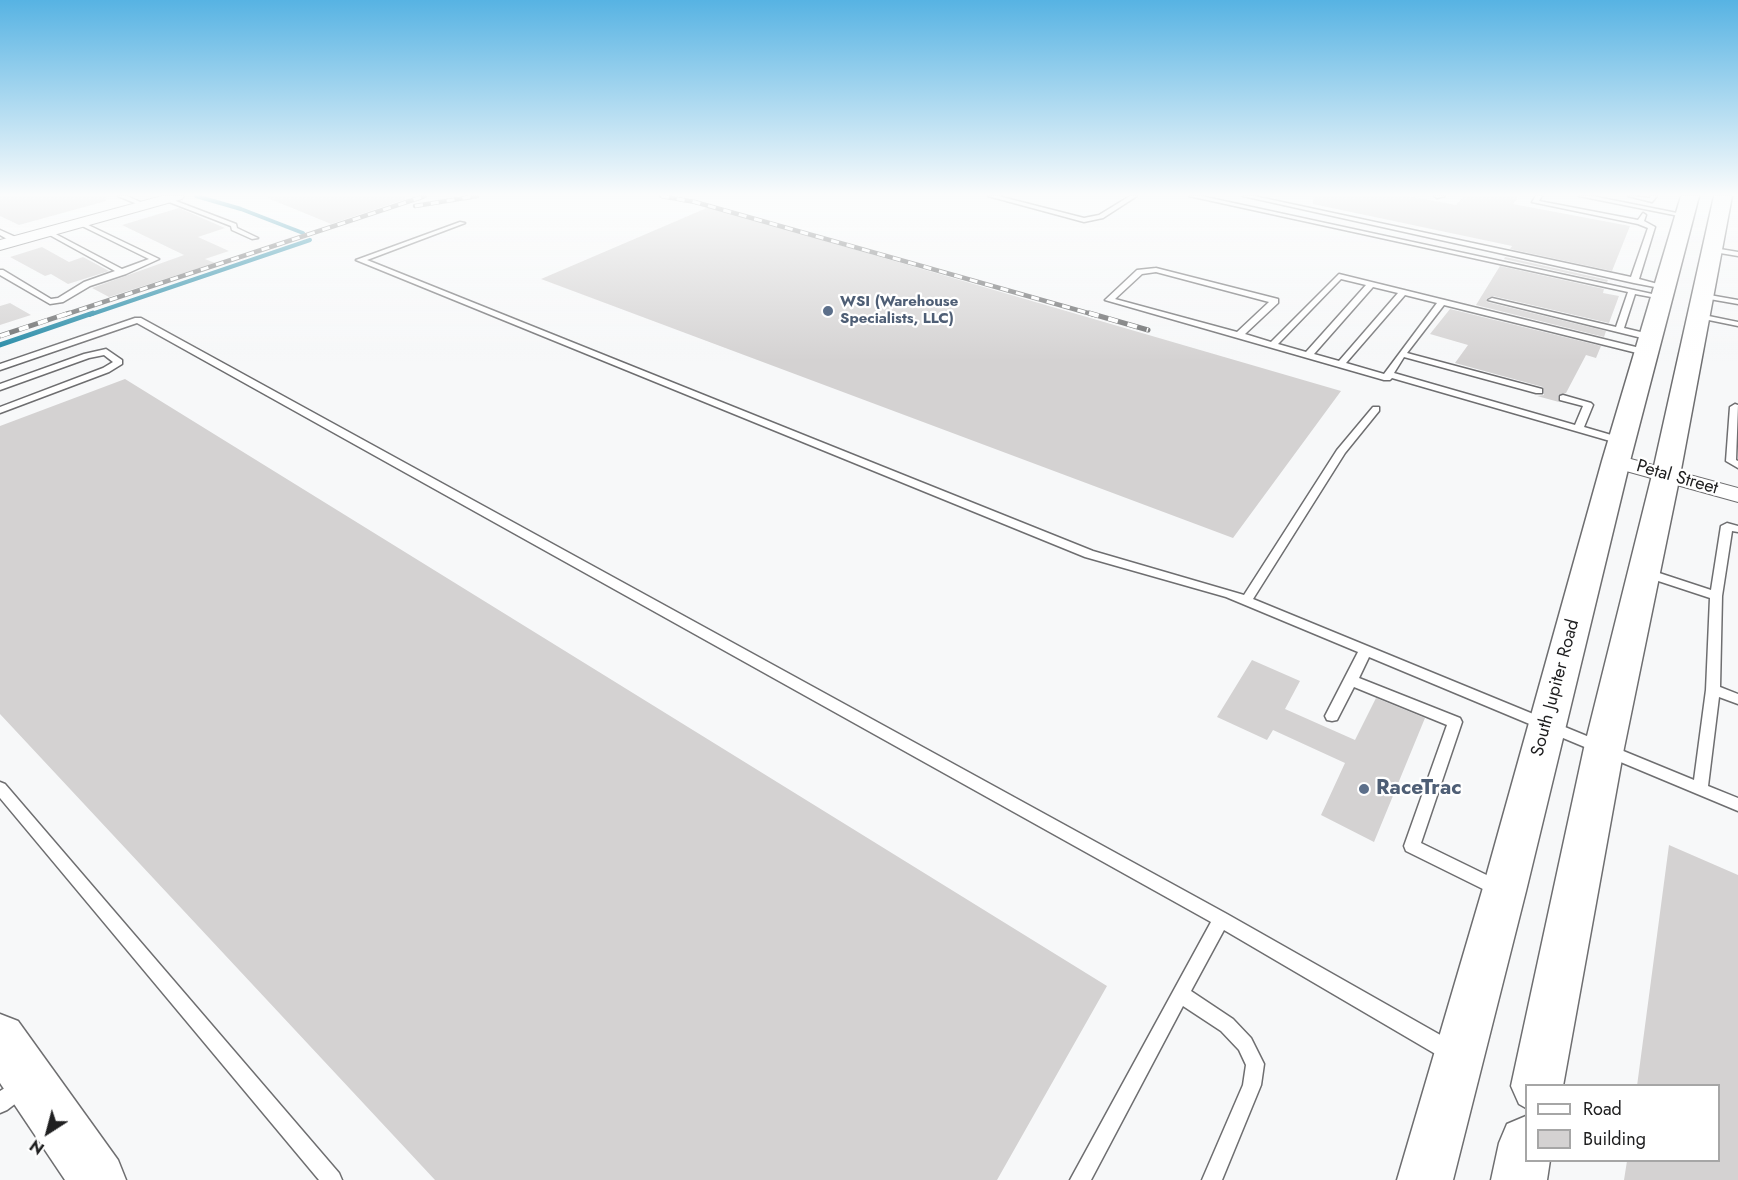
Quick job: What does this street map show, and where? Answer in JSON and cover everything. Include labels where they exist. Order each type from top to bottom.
[{"type":"main road","name":"South Jupiter Road","points":[[1425,1180],[1504,891],[1618,451],[1675,251]]},
{"type":"main road","points":[[1537,1084],[1604,748],[1666,475],[1712,251]]},
{"type":"main road","points":[[1664,292],[1699,305]]},
{"type":"main road","points":[[1648,344],[1690,362]]},
{"type":"main road","points":[[0,1039],[15,1092],[98,1180]]},
{"type":"main road","points":[[1520,1180],[1525,1154]]},
{"type":"street","name":"Petal Street","points":[[1618,451],[1666,475],[1738,495]]},
{"type":"lane","points":[[84,251],[123,272]]},
{"type":"lane","points":[[0,272],[50,302],[60,300],[87,284],[155,259],[138,251]]},
{"type":"lane","points":[[387,251],[360,261],[1089,554],[1246,601],[1738,805]]},
{"type":"lane","points":[[1447,251],[1632,291],[1664,292]]},
{"type":"lane","points":[[1502,251],[1599,272],[1664,292]]},
{"type":"lane","points":[[1634,281],[1644,251]]},
{"type":"lane","points":[[1723,251],[1738,254]]},
{"type":"lane","points":[[1239,335],[1275,301],[1156,270],[1140,272],[1109,300],[1387,378],[1402,354],[1442,302]]},
{"type":"lane","points":[[1272,345],[1339,276],[1442,302],[1648,344]]},
{"type":"lane","points":[[1308,355],[1371,284]]},
{"type":"lane","points":[[1619,330],[1632,291]]},
{"type":"lane","points":[[1341,364],[1403,292]]},
{"type":"lane","points":[[1492,300],[1619,330],[1648,344]]},
{"type":"lane","points":[[1699,305],[1738,302]]},
{"type":"lane","points":[[1699,305],[1738,324]]},
{"type":"lane","points":[[0,367],[138,320],[1221,919],[1458,1057]]},
{"type":"lane","points":[[0,387],[87,356],[106,352],[119,362],[106,370],[0,410]]},
{"type":"lane","points":[[1402,354],[1539,391]]},
{"type":"lane","points":[[1389,374],[1579,428],[1618,451]]},
{"type":"lane","points":[[1563,398],[1588,405],[1579,428]]},
{"type":"lane","points":[[1735,407],[1731,461],[1738,465]]},
{"type":"lane","points":[[1246,601],[1341,452],[1376,409]]},
{"type":"lane","points":[[1700,789],[1713,690],[1716,596],[1727,526],[1738,529]]},
{"type":"lane","points":[[1644,572],[1716,596]]},
{"type":"lane","points":[[1332,716],[1366,650]]},
{"type":"lane","points":[[1351,680],[1455,722],[1412,846],[1504,891]]},
{"type":"lane","points":[[1713,690],[1738,699]]},
{"type":"lane","points":[[0,788],[332,1180]]},
{"type":"lane","points":[[1080,1180],[1221,919]]},
{"type":"lane","points":[[1180,994],[1227,1025],[1245,1044],[1255,1064],[1252,1085],[1212,1180]]},
{"type":"building","points":[[29,251],[49,251],[69,262],[83,257],[109,271],[68,284],[51,274],[45,276],[10,257]]},
{"type":"building","points":[[176,251],[229,251],[205,259],[215,263],[109,297],[92,288],[184,255]]},
{"type":"building","points":[[606,251],[860,251],[1341,391],[1233,538],[541,279]]},
{"type":"building","points":[[1520,251],[1620,251],[1612,271]]},
{"type":"building","points":[[1505,257],[1608,280],[1607,282],[1504,259]]},
{"type":"building","points":[[1500,266],[1604,289],[1603,293],[1619,296],[1609,323],[1493,296],[1486,299],[1487,302],[1606,331],[1604,337],[1476,305]]},
{"type":"building","points":[[10,303],[31,315],[0,325],[0,306]]},
{"type":"building","points":[[1450,309],[1601,346],[1596,358],[1586,355],[1566,393],[1558,395],[1559,402],[1537,396],[1544,395],[1543,387],[1455,363],[1468,345],[1430,334]]},
{"type":"building","points":[[125,379],[1107,986],[997,1180],[435,1180],[0,714],[0,426]]},
{"type":"building","name":"RaceTrac","points":[[1252,660],[1300,681],[1285,709],[1355,740],[1376,698],[1425,718],[1374,842],[1321,815],[1345,763],[1273,730],[1267,740],[1217,717]]},
{"type":"building","points":[[1669,845],[1738,875],[1738,1180],[1624,1180],[1627,1162],[1720,1162],[1720,1084],[1637,1084]]},
{"type":"waterway","points":[[89,315],[277,251]]},
{"type":"waterway","points":[[0,345],[93,313]]},
{"type":"railway","points":[[64,315],[258,251]]},
{"type":"railway","points":[[869,251],[1095,315]]},
{"type":"railway","points":[[0,336],[69,313]]},
{"type":"railway","points":[[1089,313],[1148,330]]},
{"type":"place","name":"WSI (Warehouse Specialists, LLC)","points":[[828,311]]},
{"type":"place","name":"RaceTrac","points":[[1364,789]]}]
